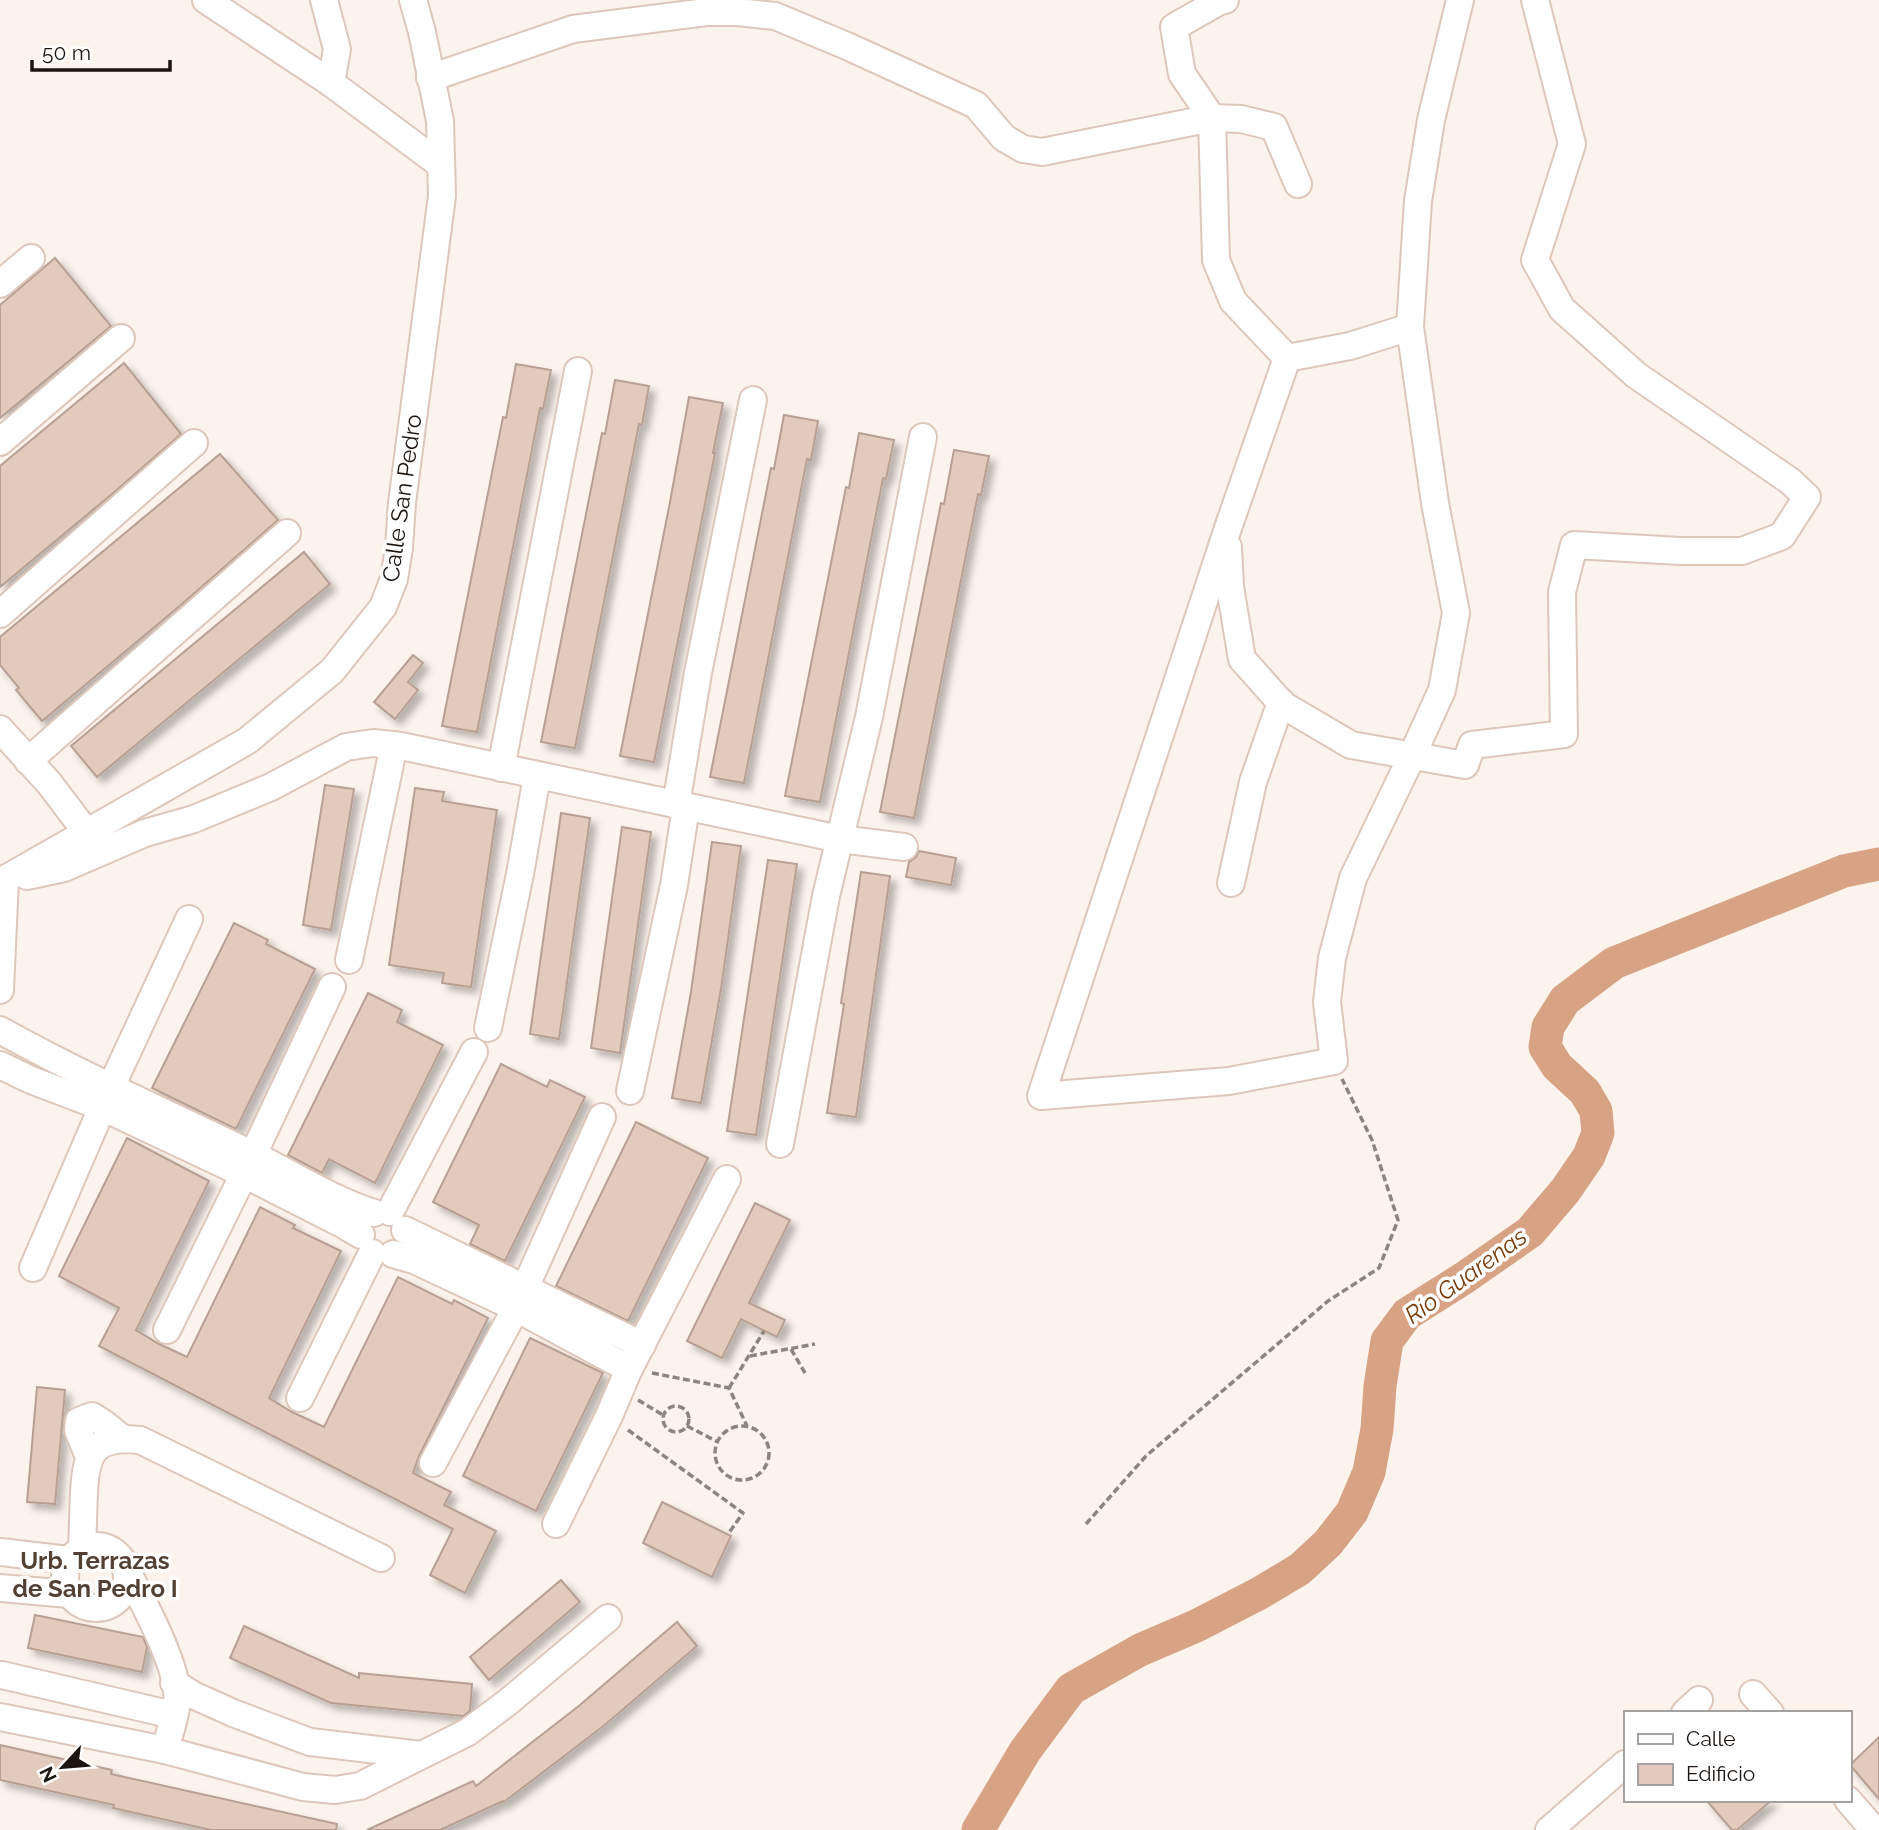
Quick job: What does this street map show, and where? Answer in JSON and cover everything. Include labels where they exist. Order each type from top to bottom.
[{"type":"street","points":[[205,0],[331,83],[441,165]]},
{"type":"street","points":[[324,0],[337,49],[331,83]]},
{"type":"street","name":"Calle San Pedro","points":[[7,878],[247,741],[332,671],[383,607],[394,579],[399,548],[402,503],[442,196],[440,121],[413,0]]},
{"type":"street","points":[[1225,0],[1174,27],[1182,74],[1212,118],[1216,260],[1233,301],[1287,358]]},
{"type":"street","points":[[1287,358],[1228,528],[1041,1096],[1229,1081],[1334,1061],[1327,1002],[1335,944],[1353,878],[1442,690],[1456,613],[1435,503],[1410,327],[1418,201],[1429,134],[1460,0]]},
{"type":"street","points":[[1228,528],[1230,587],[1242,659],[1281,702],[1351,745],[1465,765],[1472,745],[1564,734],[1562,592],[1574,545],[1680,551],[1742,551],[1782,536],[1807,497],[1790,481],[1636,375],[1562,309],[1535,260],[1572,144],[1535,0]]},
{"type":"street","points":[[430,78],[573,29],[744,6],[846,46],[976,105],[1004,138],[1023,149],[1042,152],[1212,118],[1241,119],[1274,127],[1298,184]]},
{"type":"street","points":[[0,284],[32,258]]},
{"type":"street","points":[[1287,358],[1350,346],[1410,327]]},
{"type":"street","points":[[0,442],[121,338]]},
{"type":"street","points":[[501,768],[578,371]]},
{"type":"street","points":[[630,1091],[674,885],[698,673],[753,400]]},
{"type":"street","points":[[779,1144],[826,897],[869,717],[923,437]]},
{"type":"street","points":[[0,614],[194,443]]},
{"type":"street","points":[[28,761],[287,533]]},
{"type":"street","points":[[1231,883],[1253,782],[1281,702]]},
{"type":"street","points":[[0,729],[49,783],[87,834]]},
{"type":"street","points":[[0,990],[7,878],[64,868],[145,833],[194,819],[271,788],[346,747],[373,743],[394,745],[840,839],[904,847]]},
{"type":"street","points":[[349,960],[394,745]]},
{"type":"street","points":[[488,1028],[537,776]]},
{"type":"street","points":[[33,1268],[107,1097],[189,919]]},
{"type":"street","points":[[167,1330],[249,1165],[332,987]]},
{"type":"street","points":[[0,1030],[44,1054],[107,1097],[249,1165],[344,1225],[382,1233],[414,1261],[521,1298],[642,1345]]},
{"type":"street","points":[[300,1398],[474,1052]]},
{"type":"street","points":[[0,1065],[31,1080],[107,1097]]},
{"type":"street","points":[[433,1463],[521,1298],[601,1117]]},
{"type":"street","points":[[556,1524],[642,1345],[727,1179]]},
{"type":"street","points":[[521,1298],[625,1380]]},
{"type":"street","points":[[162,1646],[127,1616],[107,1607],[90,1608],[74,1600],[71,1572],[89,1457],[78,1430],[79,1421],[84,1418],[92,1416],[123,1439],[140,1440],[380,1558]]},
{"type":"street","points":[[0,1588],[71,1572],[99,1546],[109,1548],[117,1554],[149,1614],[172,1672],[177,1700],[164,1750]]},
{"type":"street","points":[[0,1552],[71,1572]]},
{"type":"street","points":[[107,1607],[120,1597],[125,1589],[126,1570]]},
{"type":"street","points":[[0,1578],[71,1572]]},
{"type":"street","points":[[0,1717],[164,1750],[303,1787],[335,1790],[360,1786],[451,1741],[485,1720],[608,1618]]},
{"type":"street","points":[[2,1675],[173,1715]]},
{"type":"street","points":[[174,1683],[233,1713],[310,1742],[421,1755]]},
{"type":"street","points":[[1549,1830],[1624,1765]]},
{"type":"street","points":[[1850,1802],[1874,1830]]},
{"type":"path","points":[[1086,1524],[1146,1456],[1328,1301],[1379,1268],[1398,1220],[1372,1140],[1334,1061]]},
{"type":"path","points":[[729,1388],[764,1331]]},
{"type":"path","points":[[750,1356],[815,1344]]},
{"type":"path","points":[[792,1349],[805,1373]]},
{"type":"path","points":[[625,1380],[729,1388]]},
{"type":"path","points":[[625,1380],[663,1415]]},
{"type":"path","points":[[729,1388],[747,1426]]},
{"type":"path","points":[[678,1406],[684,1409],[690,1419],[687,1426],[680,1432],[668,1430],[663,1421],[666,1410],[678,1406]]},
{"type":"path","points":[[609,1416],[743,1513],[728,1534]]},
{"type":"path","points":[[687,1426],[718,1442]]},
{"type":"path","points":[[747,1426],[763,1434],[770,1451],[769,1459],[761,1473],[754,1478],[738,1480],[723,1473],[715,1458],[718,1442],[729,1429],[747,1426]]},
{"type":"building","points":[[55,258],[111,326],[0,418],[0,305]]},
{"type":"building","points":[[124,363],[181,434],[0,587],[0,466]]},
{"type":"building","points":[[516,364],[551,370],[543,409],[540,408],[477,732],[442,726],[503,417],[506,418]]},
{"type":"building","points":[[615,380],[649,386],[642,425],[639,424],[575,748],[541,742],[602,433],[605,434]]},
{"type":"building","points":[[689,397],[723,403],[654,762],[620,756]]},
{"type":"building","points":[[784,415],[818,421],[811,460],[807,459],[744,783],[710,777],[771,468],[774,469]]},
{"type":"building","points":[[859,433],[894,440],[886,479],[883,478],[820,802],[785,796]]},
{"type":"building","points":[[954,450],[989,456],[981,495],[978,494],[914,818],[880,812],[941,503],[944,504]]},
{"type":"building","points":[[220,454],[278,520],[42,721],[16,690],[19,688],[0,665],[0,637]]},
{"type":"building","points":[[304,552],[330,584],[97,777],[71,746]]},
{"type":"building","points":[[413,655],[423,663],[408,682],[418,690],[395,719],[374,702]]},
{"type":"building","points":[[325,785],[354,789],[331,930],[303,925]]},
{"type":"building","points":[[415,788],[444,792],[442,801],[497,810],[471,987],[442,983],[444,973],[389,965]]},
{"type":"building","points":[[561,813],[590,818],[559,1039],[530,1034]]},
{"type":"building","points":[[622,827],[651,832],[620,1053],[591,1048]]},
{"type":"building","points":[[712,842],[741,846],[721,989],[701,1103],[672,1098],[691,992]]},
{"type":"building","points":[[919,851],[956,858],[951,885],[906,877],[909,862]]},
{"type":"building","points":[[768,860],[797,864],[756,1135],[727,1131]]},
{"type":"building","points":[[861,872],[890,876],[856,1117],[827,1113]]},
{"type":"building","points":[[234,923],[268,940],[266,944],[315,969],[236,1129],[152,1088]]},
{"type":"building","points":[[368,993],[402,1010],[397,1022],[443,1045],[375,1183],[329,1159],[322,1173],[288,1155]]},
{"type":"building","points":[[501,1064],[547,1087],[550,1080],[585,1097],[505,1261],[470,1244],[479,1225],[433,1202]]},
{"type":"building","points":[[636,1122],[708,1158],[628,1321],[556,1286]]},
{"type":"building","points":[[127,1138],[209,1181],[136,1330],[159,1344],[187,1357],[260,1207],[295,1225],[293,1228],[341,1251],[269,1398],[292,1412],[324,1427],[398,1277],[452,1304],[454,1300],[488,1318],[413,1473],[451,1492],[444,1505],[496,1531],[465,1593],[430,1575],[453,1529],[99,1346],[119,1308],[59,1276]]},
{"type":"building","points":[[755,1203],[790,1220],[749,1303],[785,1320],[777,1337],[741,1319],[722,1358],[687,1341]]},
{"type":"building","points":[[530,1338],[603,1373],[536,1511],[463,1476]]},
{"type":"building","points":[[37,1387],[65,1390],[55,1504],[27,1502]]},
{"type":"building","points":[[662,1502],[731,1536],[712,1577],[643,1543]]},
{"type":"building","points":[[561,1580],[580,1602],[489,1680],[470,1657]]},
{"type":"building","points":[[35,1615],[143,1637],[147,1647],[142,1672],[28,1648]]},
{"type":"building","points":[[677,1622],[697,1646],[606,1724],[504,1802],[440,1830],[367,1830],[473,1781],[476,1786],[580,1705]]},
{"type":"building","points":[[244,1626],[359,1678],[359,1673],[472,1684],[470,1711],[463,1716],[331,1703],[230,1658]]},
{"type":"building","points":[[1879,1737],[1879,1799],[1851,1766]]},
{"type":"building","points":[[0,1745],[112,1770],[111,1774],[337,1824],[336,1830],[211,1830],[0,1780]]},
{"type":"building","points":[[1708,1802],[1770,1802],[1737,1830],[1732,1830]]},
{"type":"waterway","name":"Río Guarenas","points":[[978,1830],[1025,1751],[1071,1689],[1140,1650],[1196,1626],[1260,1593],[1300,1569],[1328,1543],[1352,1512],[1369,1472],[1387,1341],[1407,1314],[1530,1232],[1565,1191],[1589,1156],[1598,1133],[1596,1111],[1585,1092],[1557,1066],[1545,1047],[1548,1027],[1565,1000],[1614,963],[1844,871],[1879,864]]},
{"type":"district","name":"Urb. Terrazas de San Pedro I","points":[[95,1575]]}]
